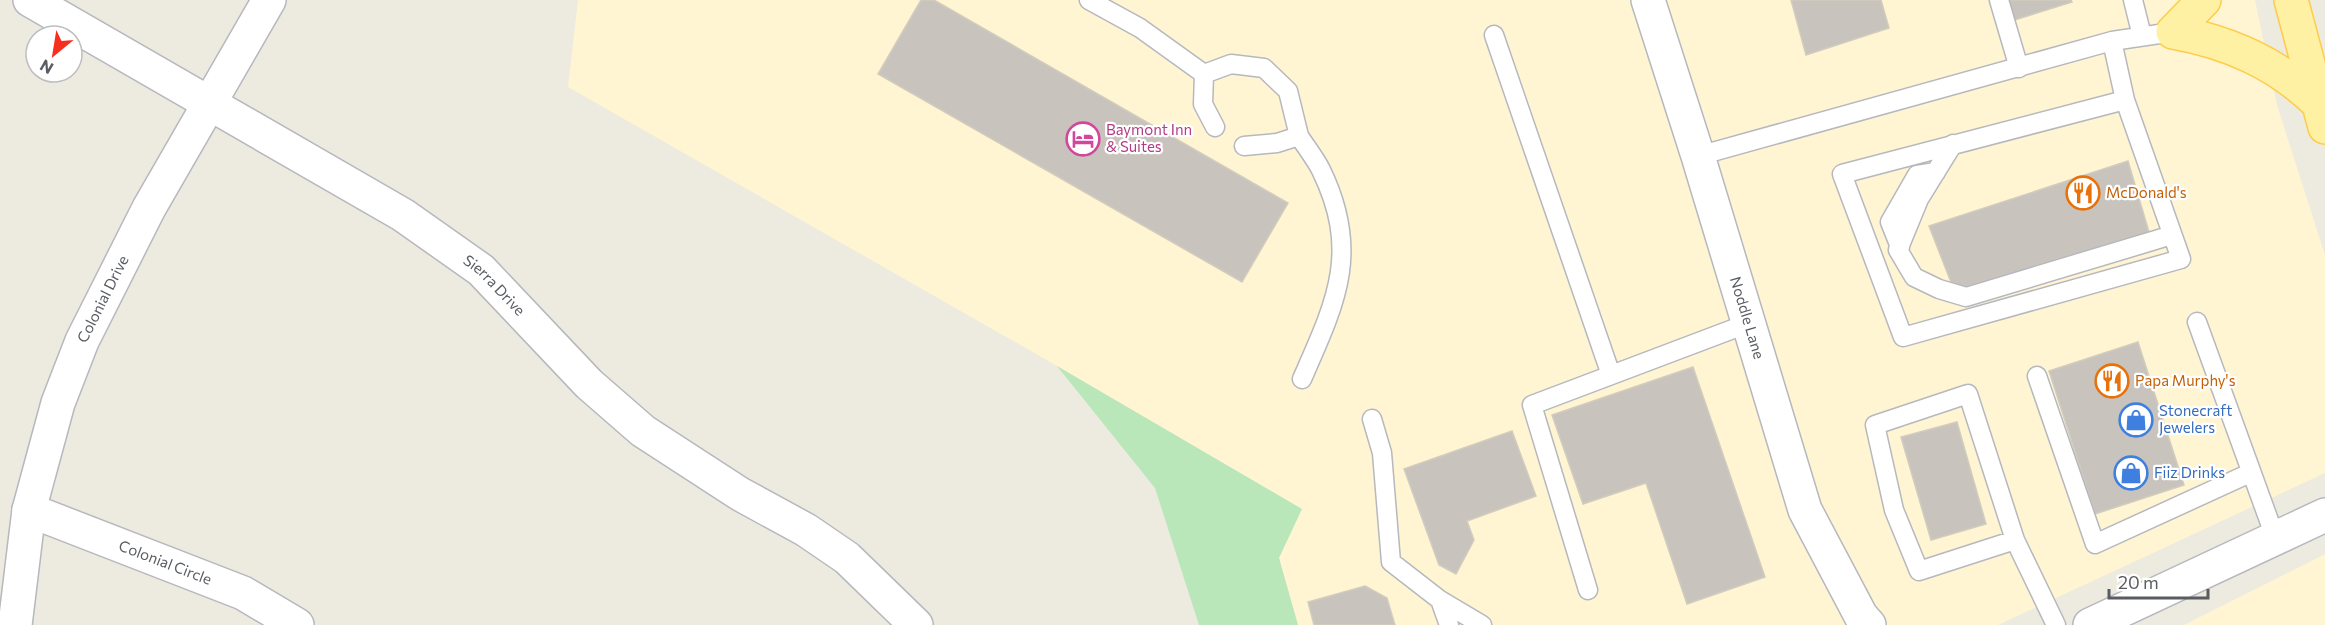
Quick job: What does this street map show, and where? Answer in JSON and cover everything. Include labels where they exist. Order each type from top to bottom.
[{"type":"main road","points":[[2158,34],[2204,0]]},
{"type":"main road","points":[[2291,0],[2322,115]]},
{"type":"main road","points":[[2158,34],[2229,46],[2254,56],[2298,84],[2322,115]]},
{"type":"street","name":"Sierra Drive","points":[[30,0],[404,215],[481,270],[589,384],[643,431],[740,494],[806,530],[847,558],[916,625]]},
{"type":"street","name":"Colonial Drive","points":[[15,625],[29,510],[58,403],[82,341],[149,208],[269,0]]},
{"type":"street","name":"Noddle Lane","points":[[1648,0],[1698,156],[1805,510],[1861,615],[1869,625]]},
{"type":"street","name":"Colonial Circle","points":[[29,510],[243,593],[297,625]]},
{"type":"street","points":[[2090,625],[2325,515]]},
{"type":"lane","points":[[1089,0],[1140,28],[1204,74]]},
{"type":"lane","points":[[1999,0],[2019,68]]},
{"type":"lane","points":[[1698,156],[2112,41],[2158,34],[2133,0]]},
{"type":"lane","points":[[1494,34],[1611,375]]},
{"type":"lane","points":[[2112,41],[2125,100],[2181,259],[1903,337],[1842,174],[2125,100]]},
{"type":"lane","points":[[1204,74],[1231,64],[1264,68],[1288,91],[1299,136],[1320,168],[1336,204],[1343,248],[1337,293],[1302,379]]},
{"type":"lane","points":[[1204,74],[1203,104],[1215,127]]},
{"type":"lane","points":[[1244,146],[1277,143],[1299,136]]},
{"type":"lane","points":[[1953,144],[1919,199],[1899,247],[1914,277],[1939,289],[1966,297],[2172,235]]},
{"type":"lane","points":[[2197,322],[2275,537]]},
{"type":"lane","points":[[1588,590],[1532,405],[1749,323]]},
{"type":"lane","points":[[2037,376],[2095,544],[2250,473]]},
{"type":"lane","points":[[2015,540],[1919,571],[1894,510],[1875,425],[1968,394],[2015,540],[2056,625]]},
{"type":"lane","points":[[1372,419],[1382,453],[1391,562],[1440,600],[1482,625]]},
{"type":"lane","points":[[1440,600],[1449,625]]},
{"type":"shaded area","points":[[578,0],[2255,0],[2277,105],[2325,255],[2325,473],[1998,625],[1298,625],[1279,558],[1301,509],[1057,366],[568,87]]},
{"type":"shaded area","points":[[2325,554],[2325,625],[2184,625]]},
{"type":"green space","points":[[1057,366],[1302,509],[1279,558],[1298,625],[1199,625],[1155,488]]},
{"type":"building","name":"Baymont Inn & Suites","points":[[921,0],[934,0],[1288,203],[1242,282],[878,74]]},
{"type":"building","points":[[1791,0],[1881,0],[1889,28],[1806,55]]},
{"type":"building","points":[[1999,0],[2071,0],[2072,2],[2005,23]]},
{"type":"building","name":"McDonald's","points":[[2128,161],[2149,232],[1954,290],[1929,226]]},
{"type":"building","points":[[2138,342],[2184,485],[2095,514],[2049,371]]},
{"type":"building","points":[[1693,367],[1765,577],[1687,604],[1646,483],[1583,504],[1552,415]]},
{"type":"building","points":[[1957,422],[1986,524],[1931,540],[1901,437]]},
{"type":"building","points":[[1512,431],[1536,496],[1467,521],[1474,540],[1456,574],[1439,565],[1404,469]]},
{"type":"building","points":[[1365,586],[1387,598],[1395,625],[1314,625],[1308,602]]},
{"type":"place","name":"Baymont Inn & Suites","points":[[1083,139]]},
{"type":"place","name":"McDonald's","points":[[2083,193]]},
{"type":"place","name":"Papa Murphy's","points":[[2112,381]]},
{"type":"place","name":"Stonecraft Jewelers","points":[[2136,420]]},
{"type":"place","name":"Fiiz Drinks","points":[[2131,473]]}]
